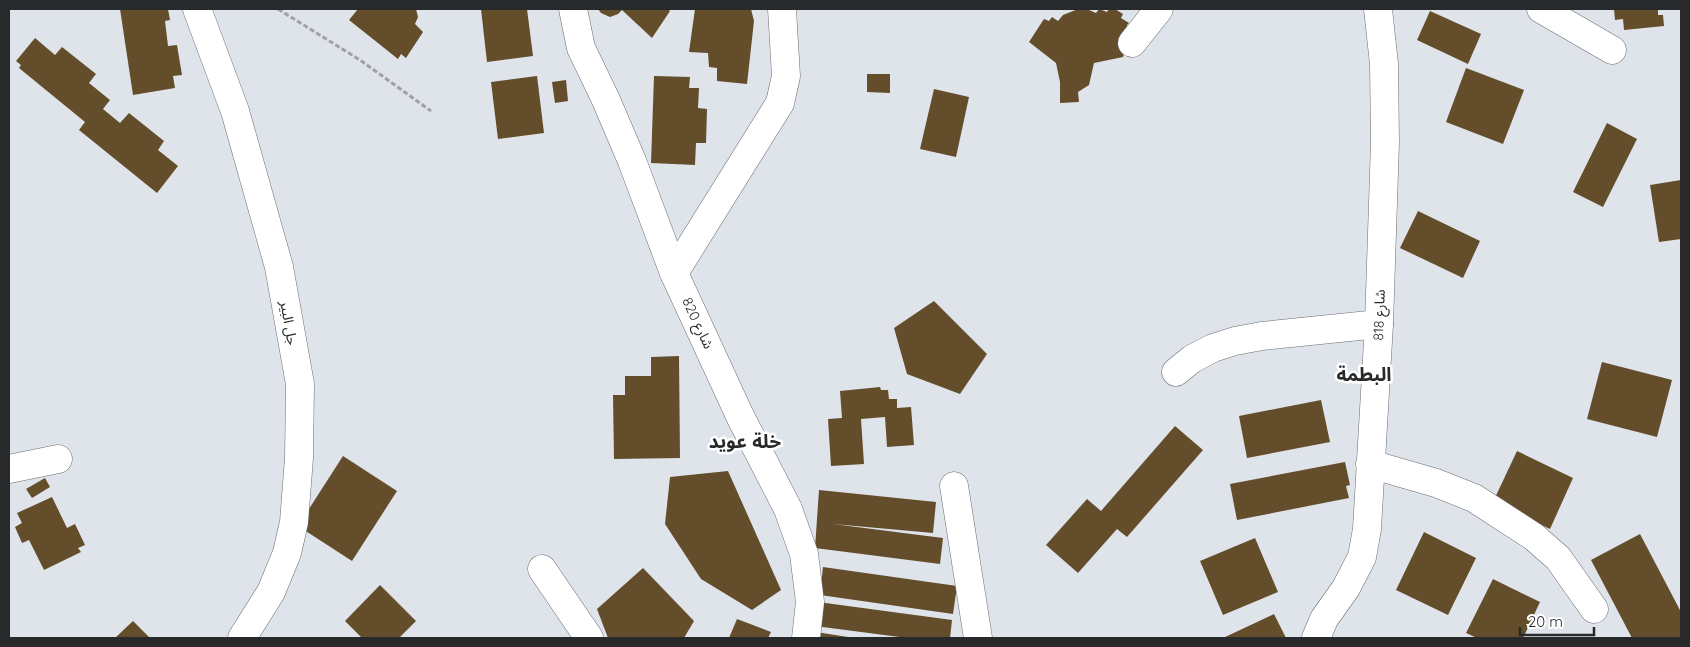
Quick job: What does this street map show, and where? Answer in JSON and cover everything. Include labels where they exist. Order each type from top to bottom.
[{"type":"street","name":"جل البير","points":[[197,9],[235,111],[279,267],[300,384],[299,466],[294,522],[287,553],[271,592],[242,638]]},
{"type":"street","name":"شارع 820","points":[[573,9],[581,48],[632,160],[674,273],[740,416],[788,509],[804,554],[810,602],[806,638]]},
{"type":"street","points":[[674,273],[780,103],[786,76],[782,9]]},
{"type":"street","points":[[1132,43],[1159,9]]},
{"type":"street","name":"شارع 818","points":[[1316,638],[1324,619],[1346,588],[1362,557],[1367,529],[1379,324],[1385,142],[1384,64],[1378,9]]},
{"type":"street","points":[[1541,9],[1612,50]]},
{"type":"street","points":[[1176,372],[1192,359],[1213,348],[1234,341],[1262,336],[1379,324]]},
{"type":"street","points":[[9,469],[58,459]]},
{"type":"street","points":[[1370,464],[1436,483],[1474,498],[1534,537],[1558,558],[1594,609]]},
{"type":"street","points":[[954,486],[978,638]]},
{"type":"street","points":[[542,569],[588,638]]},
{"type":"path","points":[[278,9],[360,60],[431,111]]},
{"type":"building","points":[[120,9],[168,9],[170,20],[165,21],[168,46],[177,45],[182,75],[173,76],[175,88],[133,95]]},
{"type":"building","points":[[358,9],[416,9],[418,17],[415,24],[423,32],[406,58],[401,54],[398,59],[349,20]]},
{"type":"building","points":[[481,9],[527,9],[533,56],[487,62]]},
{"type":"building","points":[[598,9],[668,9],[670,11],[652,38],[622,10],[610,17],[601,13]]},
{"type":"building","points":[[695,9],[751,9],[754,21],[747,84],[717,81],[717,68],[709,67],[708,53],[689,52]]},
{"type":"building","points":[[1078,9],[1096,13],[1099,9],[1107,12],[1109,9],[1115,9],[1123,14],[1121,18],[1129,23],[1127,25],[1128,32],[1131,32],[1123,57],[1094,63],[1089,85],[1078,92],[1079,102],[1060,103],[1060,82],[1056,63],[1029,42],[1044,19],[1049,21],[1052,17],[1058,21],[1063,15]]},
{"type":"building","points":[[1614,9],[1658,9],[1658,15],[1663,15],[1664,26],[1624,30],[1623,19],[1615,20]]},
{"type":"building","points":[[1430,11],[1481,34],[1468,64],[1417,40]]},
{"type":"building","points":[[35,38],[55,55],[62,47],[96,74],[89,83],[110,100],[103,109],[120,123],[129,113],[164,141],[158,150],[178,166],[157,193],[79,130],[85,122],[19,68],[21,65],[16,61]]},
{"type":"building","points":[[1466,68],[1524,90],[1503,144],[1446,122]]},
{"type":"building","points":[[867,74],[890,74],[890,93],[867,92]]},
{"type":"building","points":[[537,76],[544,133],[498,139],[491,82]]},
{"type":"building","points":[[654,76],[690,77],[689,88],[699,88],[698,108],[707,109],[706,143],[696,143],[695,165],[651,163]]},
{"type":"building","points":[[566,80],[568,101],[555,103],[552,82]]},
{"type":"building","points":[[934,89],[969,97],[956,157],[920,149]]},
{"type":"building","points":[[1607,123],[1637,139],[1603,207],[1573,192]]},
{"type":"building","points":[[1681,180],[1681,239],[1659,242],[1650,185]]},
{"type":"building","points":[[1418,211],[1480,241],[1463,278],[1400,248]]},
{"type":"building","points":[[934,301],[987,354],[960,394],[907,374],[894,328]]},
{"type":"building","points":[[679,356],[680,458],[614,459],[613,395],[625,395],[625,376],[651,376],[651,357]]},
{"type":"building","points":[[1602,362],[1672,380],[1657,437],[1587,419]]},
{"type":"building","points":[[880,387],[881,390],[888,390],[889,399],[897,399],[897,408],[911,407],[914,445],[887,447],[885,417],[861,419],[864,464],[831,466],[828,419],[842,418],[840,391]]},
{"type":"building","points":[[1321,400],[1330,442],[1247,458],[1239,416]]},
{"type":"building","points":[[1175,426],[1203,450],[1127,537],[1117,529],[1078,573],[1046,545],[1087,499],[1101,511]]},
{"type":"building","points":[[1517,451],[1573,478],[1550,529],[1493,502]]},
{"type":"building","points":[[343,456],[397,491],[352,561],[298,526]]},
{"type":"building","points":[[1345,462],[1350,485],[1346,486],[1349,498],[1237,520],[1230,484]]},
{"type":"building","points":[[728,471],[781,590],[752,610],[701,579],[665,524],[670,477]]},
{"type":"building","points":[[45,478],[50,487],[32,498],[26,489]]},
{"type":"building","points":[[819,490],[936,502],[933,533],[833,524],[943,538],[940,564],[815,548]]},
{"type":"building","points":[[52,497],[67,528],[75,524],[85,545],[78,548],[81,552],[44,570],[29,540],[22,543],[15,527],[22,523],[17,513]]},
{"type":"building","points":[[1424,532],[1476,558],[1448,615],[1396,590]]},
{"type":"building","points":[[1640,534],[1681,612],[1681,638],[1632,638],[1591,560]]},
{"type":"building","points":[[1255,538],[1278,592],[1223,615],[1200,561]]},
{"type":"building","points":[[823,567],[957,586],[953,614],[820,595]]},
{"type":"building","points":[[643,568],[694,621],[684,638],[608,638],[597,609]]},
{"type":"building","points":[[1493,579],[1540,602],[1523,638],[1477,638],[1466,633]]},
{"type":"building","points":[[380,585],[416,621],[399,638],[362,638],[345,621]]},
{"type":"building","points":[[818,602],[952,620],[950,638],[907,638],[815,626]]},
{"type":"building","points":[[1274,614],[1286,638],[1223,638]]},
{"type":"building","points":[[737,619],[771,632],[768,638],[729,638]]},
{"type":"building","points":[[133,621],[150,638],[115,638]]},
{"type":"building","points":[[816,632],[848,637],[848,638],[815,638]]},
{"type":"district","name":"البطمة","points":[[1364,374]]},
{"type":"district","name":"خلة عويد","points":[[745,441]]}]
